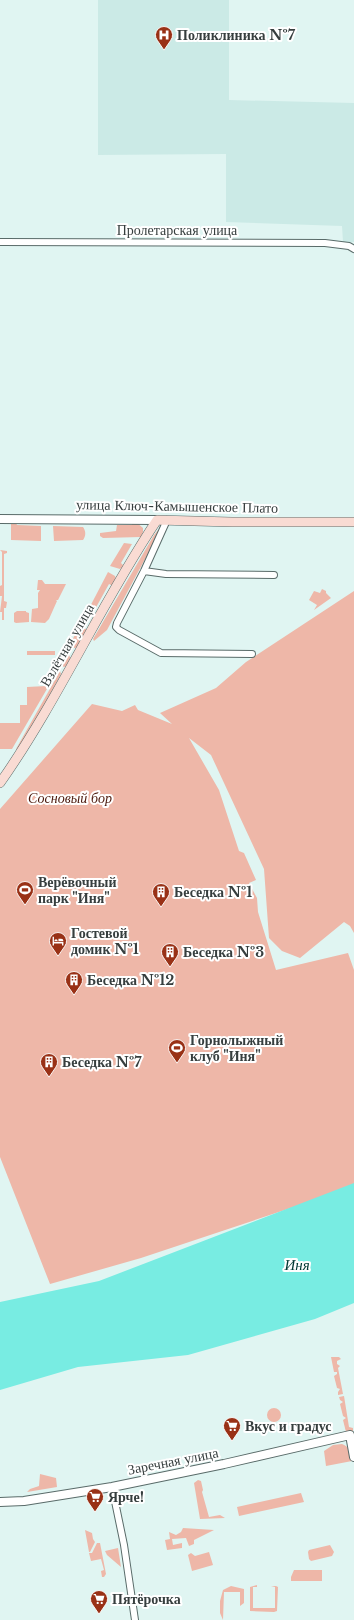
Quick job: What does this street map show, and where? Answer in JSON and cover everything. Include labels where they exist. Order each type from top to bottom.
[{"type":"main road","name":"улица Ключ-Камышенское Плато","points":[[157,520],[232,522],[354,522]]},
{"type":"main road","name":"Взлётная улица","points":[[0,783],[21,754],[145,537],[157,520]]},
{"type":"street","name":"Пролетарская улица","points":[[0,242],[325,243],[349,246],[354,249]]},
{"type":"street","name":"улица Ключ-Камышенское Плато","points":[[0,519],[157,520]]},
{"type":"street","points":[[138,519],[145,526],[145,537]]},
{"type":"street","points":[[167,520],[144,571],[116,623],[118,630],[161,652],[252,654]]},
{"type":"street","points":[[144,571],[172,574],[274,575]]},
{"type":"street","name":"Заречная улица","points":[[0,1502],[24,1501],[112,1487],[224,1464],[352,1434],[354,1457]]},
{"type":"street","points":[[112,1487],[124,1545],[135,1620]]},
{"type":"shaded area","points":[[98,0],[229,0],[229,100],[354,103],[354,242],[343,242],[342,226],[226,222],[226,154],[98,155]]},
{"type":"green space","points":[[11,522],[16,523],[17,525],[41,526],[41,541],[11,540]]},
{"type":"green space","points":[[136,522],[143,528],[141,537],[103,538],[100,536],[100,533],[116,531],[117,525],[132,525],[132,523]]},
{"type":"green space","points":[[53,526],[83,527],[85,537],[83,540],[54,541]]},
{"type":"green space","points":[[158,530],[160,531],[107,630],[94,641],[93,639]]},
{"type":"green space","points":[[124,543],[132,544],[121,563],[124,566],[120,569],[110,566]]},
{"type":"green space","points":[[0,550],[7,551],[7,553],[4,554],[4,601],[7,602],[6,608],[4,608],[4,620],[2,620],[2,612],[0,612],[2,596],[0,596],[0,586],[2,585],[2,552]]},
{"type":"green space","points":[[108,572],[115,576],[116,579],[113,586],[109,584],[89,620],[83,620]]},
{"type":"green space","points":[[38,580],[42,580],[45,584],[66,584],[58,600],[56,600],[57,601],[49,619],[45,623],[31,622],[32,609],[38,608],[38,593],[40,590],[37,590]]},
{"type":"green space","points":[[322,589],[326,591],[331,598],[314,610],[317,605],[309,600],[314,591],[320,593]]},
{"type":"green space","name":"Горнолыжный клуб \"Иня\"","points":[[354,591],[354,933],[350,926],[344,922],[300,958],[282,951],[269,938],[264,869],[211,755],[189,738],[219,790],[239,851],[244,853],[256,880],[249,883],[257,898],[258,912],[276,970],[348,953],[354,970],[354,1187],[141,1258],[50,1284],[0,1157],[0,809],[92,704],[122,711],[135,705],[138,710],[172,724],[160,713],[216,688],[246,662]]},
{"type":"green space","points":[[17,611],[26,611],[29,613],[29,622],[14,622],[14,613]]},
{"type":"green space","points":[[79,628],[87,629],[89,632],[87,636],[83,635],[79,643],[81,647],[67,649]]},
{"type":"green space","points":[[27,651],[55,651],[55,655],[27,655]]},
{"type":"green space","points":[[65,651],[71,659],[64,667],[56,663],[60,654]]},
{"type":"green space","points":[[53,669],[58,670],[12,749],[0,749],[0,723],[20,723],[20,705],[27,705],[27,687],[46,686]]},
{"type":"green space","points":[[60,671],[61,674],[23,745],[21,748],[16,749]]},
{"type":"green space","points":[[331,1357],[339,1357],[341,1359],[337,1361],[337,1364],[340,1366],[338,1368],[343,1394],[338,1395],[340,1389],[337,1388],[334,1376],[337,1372],[334,1372]]},
{"type":"green space","points":[[344,1396],[349,1427],[353,1428],[353,1431],[346,1432],[343,1420],[346,1418],[343,1416],[340,1404],[343,1402],[339,1397]]},
{"type":"green space","points":[[271,1408],[277,1408],[281,1412],[281,1418],[277,1422],[271,1422],[267,1418],[267,1412]]},
{"type":"green space","points":[[342,1444],[350,1451],[352,1461],[326,1466],[324,1451],[333,1445]]},
{"type":"green space","points":[[40,1474],[56,1478],[57,1487],[27,1492],[30,1489],[39,1486]]},
{"type":"green space","points":[[198,1480],[201,1481],[202,1492],[209,1517],[220,1515],[225,1518],[200,1519],[194,1483]]},
{"type":"green space","points":[[301,1493],[304,1502],[239,1516],[237,1507]]},
{"type":"green space","points":[[183,1528],[214,1530],[194,1540],[194,1544],[189,1546],[186,1538],[172,1539],[173,1545],[182,1543],[182,1548],[167,1550],[165,1540],[170,1539],[169,1532],[176,1535],[181,1532]]},
{"type":"green space","points":[[85,1530],[92,1533],[95,1542],[90,1552],[89,1552]]},
{"type":"green space","points":[[97,1543],[100,1543],[106,1574],[104,1577],[102,1577],[101,1571],[104,1570],[101,1559],[91,1561],[89,1553],[92,1553]]},
{"type":"green space","points":[[330,1545],[334,1552],[332,1556],[311,1561],[309,1559],[309,1550]]},
{"type":"green space","points":[[118,1548],[121,1567],[107,1555],[105,1551]]},
{"type":"green space","points":[[209,1552],[213,1565],[192,1571],[188,1555],[191,1553],[195,1556]]},
{"type":"green space","points":[[294,1570],[322,1570],[322,1581],[291,1581]]},
{"type":"green space","points":[[257,1585],[257,1587],[253,1587],[253,1608],[275,1608],[275,1587],[271,1586],[276,1586],[278,1587],[277,1611],[250,1611],[250,1587]]},
{"type":"green space","points":[[231,1586],[244,1589],[244,1603],[240,1606],[240,1592],[224,1592],[223,1620],[220,1613],[220,1601],[223,1590]]},
{"type":"water","name":"Иня","points":[[354,1183],[354,1303],[315,1319],[188,1355],[78,1367],[0,1390],[0,1302],[99,1281]]},
{"type":"place","name":"Поликлиника №7","points":[[164,50]]},
{"type":"place","name":"Верёвочный парк \"Иня\"","points":[[25,905]]},
{"type":"place","name":"Беседка №1","points":[[161,907]]},
{"type":"place","name":"Гостевой домик №1","points":[[58,956]]},
{"type":"place","name":"Беседка №3","points":[[170,967]]},
{"type":"place","name":"Беседка №12","points":[[74,995]]},
{"type":"place","name":"Горнолыжный клуб \"Иня\"","points":[[177,1063]]},
{"type":"place","name":"Беседка №7","points":[[49,1077]]},
{"type":"place","name":"Вкус и градус","points":[[232,1441]]},
{"type":"place","name":"Ярче!","points":[[95,1512]]},
{"type":"place","name":"Пятёрочка","points":[[99,1614]]},
{"type":"park label","name":"Сосновый бор","points":[[70,798]]}]
